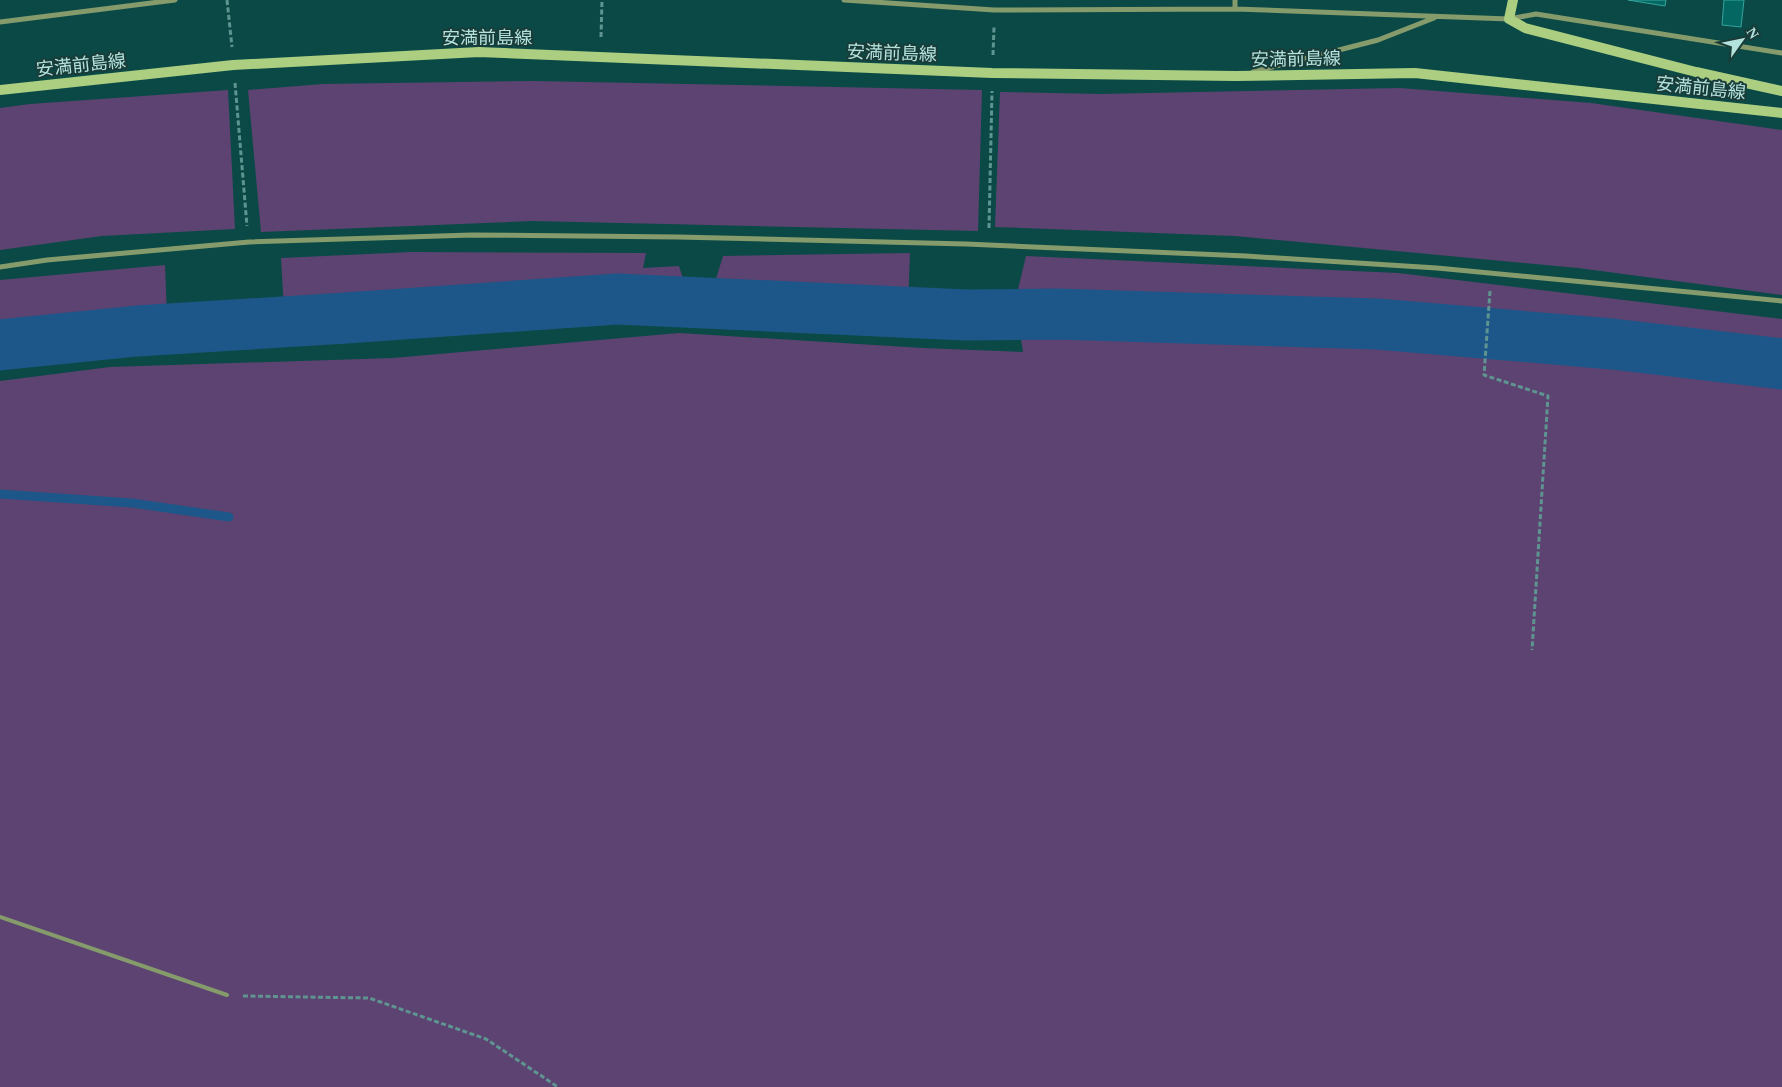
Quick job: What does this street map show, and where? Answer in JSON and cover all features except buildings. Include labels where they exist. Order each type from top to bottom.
[{"type":"main road","points":[[1509,19],[1513,0]]},
{"type":"main road","name":"安満前島線","points":[[1509,19],[1525,28],[1696,72],[1782,91]]},
{"type":"main road","name":"安満前島線","points":[[0,90],[233,65],[480,52],[992,73],[1236,76],[1415,73],[1782,113]]},
{"type":"street","points":[[0,22],[175,0]]},
{"type":"street","points":[[844,0],[994,10],[1235,9],[1509,19],[1536,14],[1782,53]]},
{"type":"street","points":[[1235,0],[1235,9]]},
{"type":"street","points":[[1236,76],[1378,40],[1438,17]]},
{"type":"street","points":[[0,267],[48,260],[249,242],[472,235],[688,237],[1246,256],[1436,268],[1782,301]]},
{"type":"lane","points":[[0,917],[226,995]]},
{"type":"path","points":[[227,0],[249,242]]},
{"type":"path","points":[[600,57],[602,0]]},
{"type":"path","points":[[988,246],[994,10]]},
{"type":"path","points":[[1492,273],[1484,375],[1548,396],[1532,650]]},
{"type":"path","points":[[226,995],[368,998],[486,1039],[558,1087]]},
{"type":"shaded area","points":[[534,81],[982,90],[978,231],[532,221],[261,232],[248,90],[323,84]]},
{"type":"shaded area","points":[[1400,88],[1591,103],[1782,130],[1782,295],[1578,268],[1235,236],[995,227],[1000,92],[1101,94]]},
{"type":"shaded area","points":[[228,90],[235,229],[102,236],[0,250],[0,108],[30,104]]},
{"type":"shaded area","points":[[412,252],[646,253],[643,268],[679,266],[686,288],[619,290],[284,310],[281,258]]},
{"type":"shaded area","points":[[910,253],[908,306],[712,292],[723,256]]},
{"type":"shaded area","points":[[1026,256],[1398,273],[1782,319],[1782,357],[1555,329],[1328,317],[1014,306]]},
{"type":"shaded area","points":[[165,265],[167,315],[0,332],[0,280]]},
{"type":"shaded area","points":[[1020,332],[1306,337],[1579,360],[1782,382],[1782,1087],[0,1087],[0,381],[110,367],[393,358],[679,333],[923,348],[1023,352]]},
{"type":"waterway","points":[[0,345],[137,331],[617,299],[966,315],[1057,314],[1377,324],[1612,344],[1782,364]]},
{"type":"waterway","points":[[0,494],[132,503],[229,517]]}]
